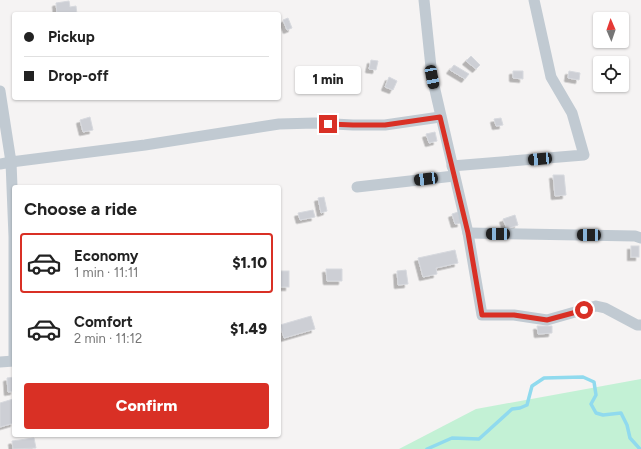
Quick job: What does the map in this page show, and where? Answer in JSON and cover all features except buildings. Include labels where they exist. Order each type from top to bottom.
[{"type":"street","points":[[424,0],[432,77],[468,233],[482,315],[514,315],[547,320],[596,306],[605,308],[636,325],[641,325]]},
{"type":"street","points":[[356,187],[453,171],[584,155],[572,113],[551,77],[534,0]]},
{"type":"street","points":[[0,90],[5,163],[12,221]]},
{"type":"street","points":[[5,163],[145,145],[279,124],[315,123],[385,125],[440,117]]},
{"type":"street","points":[[468,233],[635,236],[641,238]]},
{"type":"street","points":[[0,362],[12,361]]},
{"type":"green space","points":[[641,379],[641,449],[399,449],[476,409]]},
{"type":"waterway","points":[[427,449],[452,438],[479,439],[512,409],[527,405],[532,386],[544,378],[583,377],[594,382],[596,395],[591,404],[596,413],[603,415],[621,413],[627,425],[630,438],[640,449]]},
{"type":"route","points":[[328,124],[385,125],[440,117],[468,233],[482,315],[514,315],[547,320],[584,310]]}]
